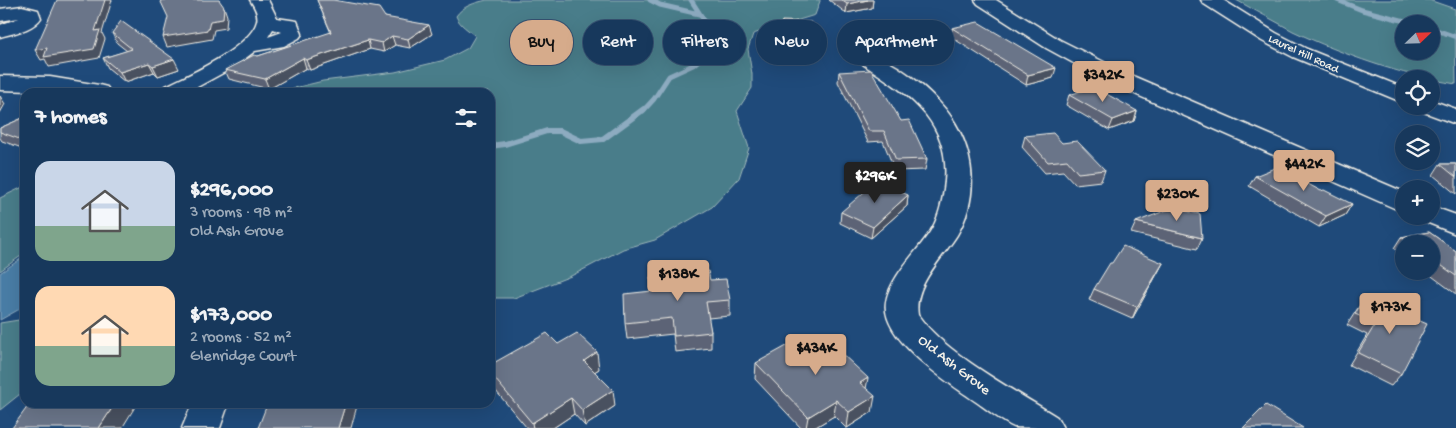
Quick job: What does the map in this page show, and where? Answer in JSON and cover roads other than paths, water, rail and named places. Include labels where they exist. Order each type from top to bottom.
[{"type":"street","points":[[180,88],[227,63],[251,46],[267,23],[266,11],[259,0]]},
{"type":"street","points":[[984,0],[1054,44],[1120,79],[1395,198]]},
{"type":"street","name":"Laurel Hill Road","points":[[1210,0],[1300,54],[1395,92]]},
{"type":"street","points":[[251,46],[277,42],[292,34],[290,25],[267,23]]},
{"type":"street","points":[[0,48],[4,45],[9,34],[3,25]]},
{"type":"street","name":"Old Ash Grove","points":[[877,65],[916,91],[938,112],[952,137],[960,165],[960,177],[952,213],[944,232],[903,295],[901,307],[903,317],[920,338],[945,360],[1044,428]]},
{"type":"street","points":[[0,83],[50,84],[75,88]]},
{"type":"street","points":[[1440,110],[1456,117]]},
{"type":"street","points":[[1440,218],[1456,225]]},
{"type":"street","points":[[200,428],[208,408]]},
{"type":"water","points":[[20,259],[20,309],[0,320],[0,273]]},
{"type":"waterway","points":[[650,0],[660,5],[699,14]]},
{"type":"waterway","points":[[643,111],[654,99],[669,76],[693,65],[701,58],[711,38],[707,25],[691,0]]},
{"type":"waterway","points":[[1337,0],[1362,10],[1395,18]]},
{"type":"waterway","points":[[1440,31],[1456,37]]},
{"type":"waterway","points":[[495,145],[547,131],[560,131],[581,141],[603,139],[644,109]]}]
